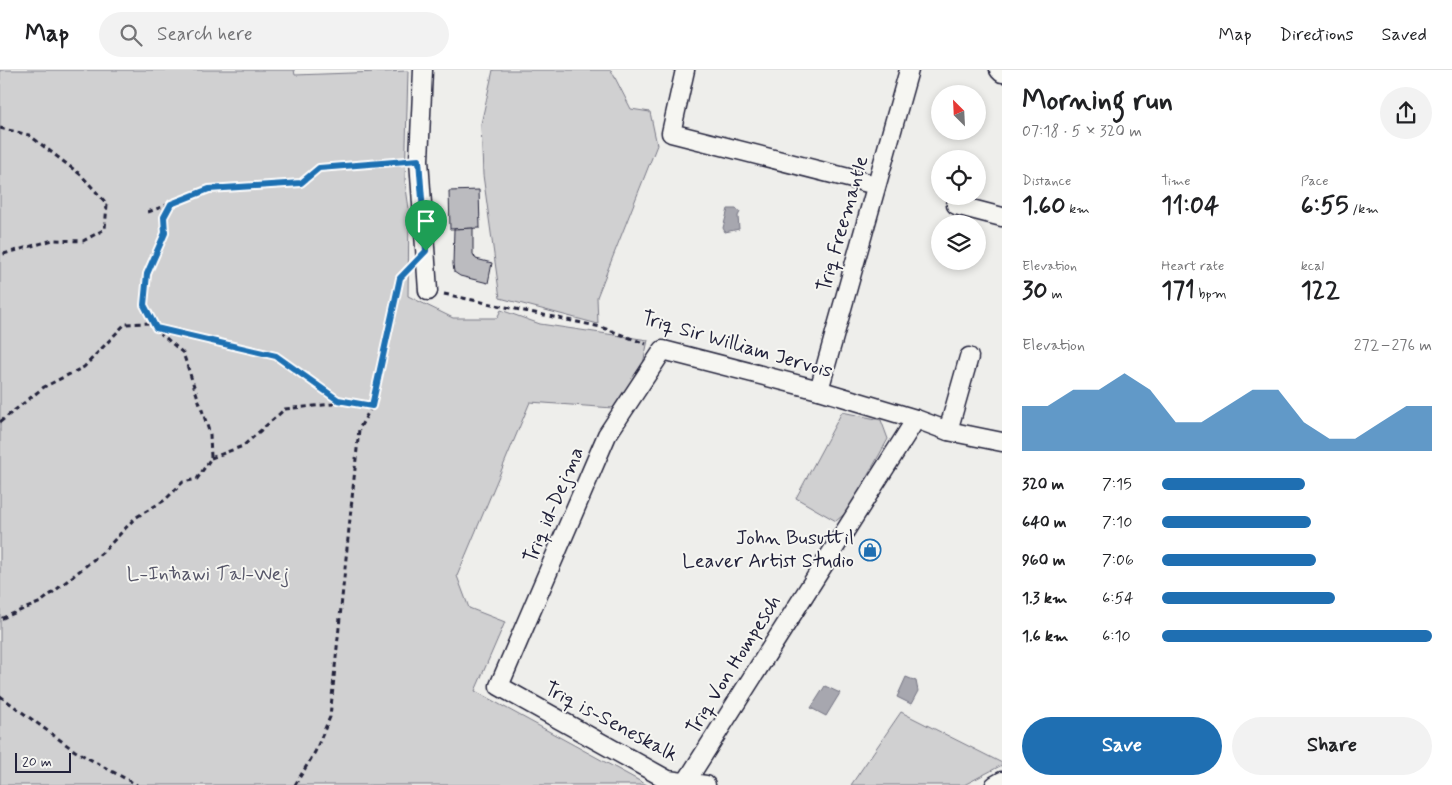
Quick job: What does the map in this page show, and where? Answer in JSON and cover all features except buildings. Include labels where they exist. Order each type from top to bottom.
[{"type":"street","points":[[422,70],[419,160],[428,291]]},
{"type":"street","points":[[685,70],[671,133],[876,185]]},
{"type":"street","name":"Triq Freemantle","points":[[818,390],[909,70]]},
{"type":"street","points":[[999,70],[1002,73]]},
{"type":"street","points":[[956,205],[1002,217]]},
{"type":"street","name":"Triq Sir William Jervois","points":[[663,350],[818,390],[916,419],[948,431],[1002,442]]},
{"type":"street","name":"Triq id-Dejma","points":[[500,686],[607,435],[663,350]]},
{"type":"street","points":[[948,431],[969,357]]},
{"type":"street","name":"Triq Von Hompesch","points":[[686,782],[916,419]]},
{"type":"street","name":"Triq is-Seneskalk","points":[[500,686],[668,780],[706,785]]},
{"type":"street","points":[[995,785],[1002,781]]},
{"type":"path","points":[[0,128],[29,135],[81,175],[107,204],[105,229],[83,242],[54,240],[0,255]]},
{"type":"path","points":[[148,212],[209,189],[301,183],[319,168],[419,160]]},
{"type":"path","points":[[171,204],[164,217],[165,233],[147,274],[144,305],[156,328],[276,356],[338,400],[372,406]]},
{"type":"path","points":[[295,785],[315,752],[330,717],[359,429],[372,406],[400,278],[426,251]]},
{"type":"path","name":"Triq Sir William Jervois","points":[[428,291],[601,327],[663,350]]},
{"type":"path","points":[[0,422],[44,387],[84,367],[125,324],[149,323],[183,353],[210,434],[211,458],[198,479],[183,482],[165,500],[135,518],[104,552],[41,602],[0,619]]},
{"type":"path","points":[[211,458],[243,446],[285,409],[333,404],[338,400]]},
{"type":"path","points":[[0,696],[75,751],[137,785]]},
{"type":"green space","name":"L-Inħawi Tal-Wej","points":[[0,70],[294,70],[295,75],[408,71],[405,181],[409,209],[408,296],[453,318],[497,318],[501,310],[540,324],[648,340],[643,364],[613,408],[530,402],[457,576],[469,608],[505,622],[475,691],[647,785],[0,785]]},
{"type":"green space","points":[[493,70],[611,70],[631,109],[650,112],[657,145],[597,297],[598,324],[500,298],[483,175],[481,124]]},
{"type":"green space","points":[[842,412],[881,420],[888,439],[848,511],[836,521],[796,498]]},
{"type":"green space","points":[[901,712],[1002,763],[1002,765],[964,785],[851,785]]},
{"type":"shaded area","points":[[728,209],[736,209],[740,212],[738,216],[739,229],[725,232],[723,228]]},
{"type":"shaded area","points":[[906,677],[916,681],[918,691],[911,704],[897,697]]},
{"type":"shaded area","points":[[825,686],[840,693],[826,716],[811,708]]},
{"type":"place","name":"John Busuttil Leaver Artist Studio","points":[[870,550]]},
{"type":"route","points":[[419,160],[426,251],[400,278],[372,406],[338,400],[276,356],[156,328],[144,305],[147,274],[165,233],[164,217],[171,204],[209,189],[301,183],[319,168],[419,160]]}]
